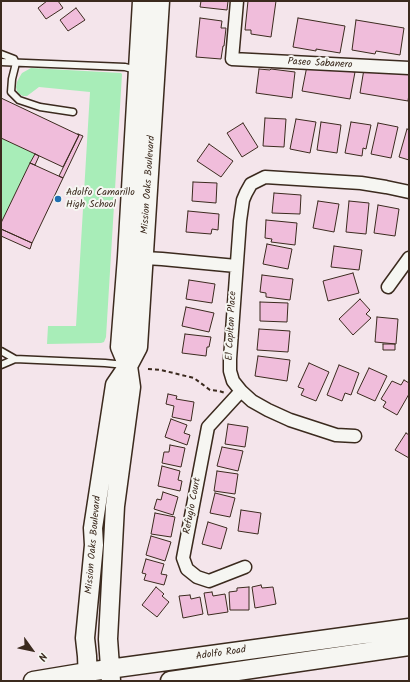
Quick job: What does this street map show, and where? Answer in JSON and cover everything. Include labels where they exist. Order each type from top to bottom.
[{"type":"main road","name":"Mission Oaks Boulevard","points":[[110,675],[108,638],[114,506],[131,387],[128,366],[120,347],[136,121],[137,70],[142,1]]},
{"type":"main road","name":"Mission Oaks Boulevard","points":[[88,677],[85,638],[94,546],[93,528],[115,385],[128,366],[138,347],[160,1]]},
{"type":"main road","points":[[137,70],[145,76],[147,83],[136,256],[138,270],[143,278]]},
{"type":"main road","name":"Adolfo Road","points":[[33,681],[110,675],[409,628]]},
{"type":"main road","name":"Adolfo Road","points":[[170,681],[409,646]]},
{"type":"street","name":"Paseo Sabanero","points":[[237,1],[232,59],[409,68]]},
{"type":"street","name":"El Capitan Place","points":[[355,436],[336,434],[290,420],[237,395],[230,371],[230,360],[236,266],[243,200],[246,192],[252,184],[265,177],[361,183],[409,192]]},
{"type":"street","points":[[144,258],[236,266]]},
{"type":"street","points":[[388,287],[409,258]]},
{"type":"street","name":"Refugio Court","points":[[237,395],[208,427],[183,558],[187,569],[197,577],[209,581],[245,567]]},
{"type":"lane","points":[[1,54],[14,59],[16,63]]},
{"type":"lane","points":[[1,62],[125,68],[137,70]]},
{"type":"lane","points":[[16,63],[12,79],[11,92],[19,100],[40,107],[73,112]]},
{"type":"lane","points":[[1,351],[15,359]]},
{"type":"lane","points":[[1,365],[15,359],[105,362],[128,366]]},
{"type":"path","points":[[148,369],[162,370],[194,378],[210,390],[237,395]]},
{"type":"green space","points":[[31,68],[122,74],[106,337],[104,342],[101,343],[47,344],[48,326],[76,326],[90,92],[39,87],[27,96],[23,96],[17,91],[17,82],[22,73]]},
{"type":"green space","points":[[1,138],[35,154],[1,223]]},
{"type":"building","points":[[47,1],[58,1],[63,8],[46,19],[38,8]]},
{"type":"building","points":[[201,1],[228,1],[227,10],[200,7]]},
{"type":"building","points":[[248,1],[276,1],[271,37],[251,34],[251,30],[245,30]]},
{"type":"building","points":[[76,8],[85,20],[68,31],[60,20]]},
{"type":"building","points":[[200,18],[222,21],[221,28],[226,28],[221,59],[196,57]]},
{"type":"building","points":[[298,18],[345,26],[340,53],[293,47]]},
{"type":"building","points":[[356,20],[404,28],[400,55],[376,51],[375,54],[352,50]]},
{"type":"building","points":[[307,66],[329,70],[330,68],[355,72],[350,99],[302,91]]},
{"type":"building","points":[[259,69],[295,72],[292,98],[256,93]]},
{"type":"building","points":[[364,69],[387,73],[388,71],[409,74],[408,101],[360,93]]},
{"type":"building","points":[[1,98],[79,135],[63,167],[1,138]]},
{"type":"building","points":[[265,118],[286,119],[284,147],[263,146]]},
{"type":"building","points":[[296,119],[316,122],[310,153],[290,149]]},
{"type":"building","points":[[321,122],[341,125],[337,153],[317,150]]},
{"type":"building","points":[[351,122],[371,125],[366,149],[363,148],[362,156],[345,153]]},
{"type":"building","points":[[243,123],[258,147],[242,157],[227,133]]},
{"type":"building","points":[[378,123],[398,127],[391,158],[371,154]]},
{"type":"building","points":[[407,129],[409,130],[409,160],[399,157]]},
{"type":"building","points":[[78,134],[83,136],[63,178],[59,176],[79,135]]},
{"type":"building","points":[[209,144],[233,161],[221,177],[197,161]]},
{"type":"building","points":[[35,154],[39,156],[35,165],[30,163]]},
{"type":"building","points":[[30,163],[63,178],[32,243],[1,229],[1,223]]},
{"type":"building","points":[[193,182],[217,183],[216,203],[192,201]]},
{"type":"building","points":[[274,193],[301,195],[300,214],[272,213]]},
{"type":"building","points":[[318,201],[339,204],[334,232],[313,228]]},
{"type":"building","points":[[349,201],[369,203],[366,234],[346,232]]},
{"type":"building","points":[[378,205],[399,209],[395,236],[374,233]]},
{"type":"building","points":[[188,211],[219,214],[218,230],[212,229],[211,234],[186,232]]},
{"type":"building","points":[[266,220],[297,223],[295,245],[271,242],[272,239],[265,238]]},
{"type":"building","points":[[1,229],[32,243],[30,249],[1,236]]},
{"type":"building","points":[[267,244],[292,249],[288,269],[263,264]]},
{"type":"building","points":[[334,246],[362,250],[359,270],[331,267]]},
{"type":"building","points":[[353,273],[359,293],[328,301],[323,281]]},
{"type":"building","points":[[262,275],[293,279],[290,300],[266,297],[266,293],[260,292]]},
{"type":"building","points":[[189,280],[215,284],[212,303],[186,299]]},
{"type":"building","points":[[360,299],[370,310],[366,314],[371,318],[353,335],[339,319]]},
{"type":"building","points":[[260,302],[288,303],[287,322],[260,321]]},
{"type":"building","points":[[186,307],[214,313],[209,332],[182,326]]},
{"type":"building","points":[[377,317],[398,319],[396,344],[375,342]]},
{"type":"building","points":[[259,329],[290,331],[288,352],[257,350]]},
{"type":"building","points":[[185,334],[211,337],[209,347],[207,347],[206,356],[182,353]]},
{"type":"building","points":[[383,344],[395,344],[395,350],[383,350]]},
{"type":"building","points":[[258,356],[290,360],[287,381],[255,376]]},
{"type":"building","points":[[309,363],[329,372],[316,401],[301,395],[304,389],[298,387]]},
{"type":"building","points":[[339,365],[359,373],[351,395],[345,393],[342,401],[327,395]]},
{"type":"building","points":[[369,368],[387,376],[375,401],[357,393]]},
{"type":"building","points":[[404,380],[409,383],[409,394],[397,415],[383,407],[386,402],[381,399],[392,381],[401,385]]},
{"type":"building","points":[[168,394],[177,396],[176,399],[194,402],[191,421],[172,417],[174,406],[166,404]]},
{"type":"building","points":[[171,419],[187,425],[184,433],[190,435],[187,445],[165,437]]},
{"type":"building","points":[[228,424],[248,427],[245,447],[225,444]]},
{"type":"building","points":[[406,433],[409,435],[409,458],[395,450]]},
{"type":"building","points":[[170,445],[185,448],[181,467],[162,463],[164,452],[169,452]]},
{"type":"building","points":[[222,447],[243,451],[238,471],[217,466]]},
{"type":"building","points":[[162,466],[180,471],[178,480],[182,481],[180,491],[158,486]]},
{"type":"building","points":[[217,471],[238,474],[235,494],[214,491]]},
{"type":"building","points":[[163,492],[178,497],[173,515],[154,509],[157,499],[161,500]]},
{"type":"building","points":[[215,493],[235,498],[230,517],[210,513]]},
{"type":"building","points":[[241,510],[261,513],[258,534],[238,531]]},
{"type":"building","points":[[155,513],[175,517],[171,537],[151,534]]},
{"type":"building","points":[[208,522],[227,528],[221,549],[202,544]]},
{"type":"building","points":[[151,536],[171,542],[165,561],[146,555]]},
{"type":"building","points":[[146,559],[164,564],[161,574],[167,575],[164,585],[144,580],[146,574],[142,573]]},
{"type":"building","points":[[261,585],[262,588],[273,587],[276,604],[255,608],[252,587]]},
{"type":"building","points":[[156,587],[164,594],[162,596],[169,602],[157,617],[142,605]]},
{"type":"building","points":[[249,587],[249,610],[230,610],[229,592],[237,591],[237,588]]},
{"type":"building","points":[[212,592],[213,596],[225,594],[228,612],[208,615],[204,593]]},
{"type":"building","points":[[190,595],[191,599],[200,597],[203,614],[183,618],[179,596]]},
{"type":"place","name":"Adolfo Camarillo High School","points":[[58,199]]}]
